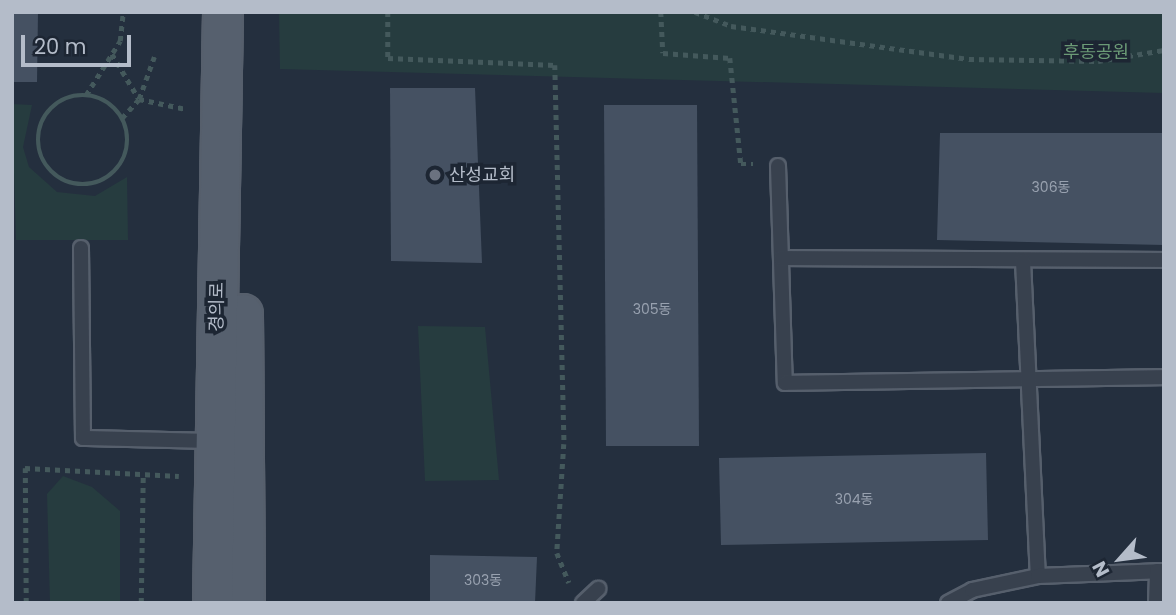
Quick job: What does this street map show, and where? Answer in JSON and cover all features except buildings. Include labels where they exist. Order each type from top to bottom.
[{"type":"main road","name":"경의로","points":[[213,603],[223,12]]},
{"type":"main road","name":"경의로","points":[[244,12],[245,603]]},
{"type":"lane","points":[[778,166],[785,383],[1164,377]]},
{"type":"lane","points":[[81,248],[83,438],[214,441]]},
{"type":"lane","points":[[781,258],[1164,260]]},
{"type":"lane","points":[[1023,261],[1038,576]]},
{"type":"lane","points":[[948,603],[972,590],[1038,576],[1160,571],[1156,603]]},
{"type":"lane","points":[[583,603],[598,589]]},
{"type":"path","points":[[86,95],[122,118],[128,148],[113,174],[85,186],[56,178],[39,153],[40,124],[58,102],[86,95],[112,54],[123,12]]},
{"type":"path","points":[[388,12],[388,58],[555,65],[564,444],[557,553],[573,590]]},
{"type":"path","points":[[661,12],[663,53],[730,58],[741,164],[778,166]]},
{"type":"path","points":[[695,12],[731,26],[969,59],[1098,61],[1164,50]]},
{"type":"path","points":[[112,54],[139,99],[193,110]]},
{"type":"path","points":[[122,118],[139,99],[154,57]]},
{"type":"path","points":[[26,603],[25,468],[191,477]]},
{"type":"path","points":[[141,603],[143,474]]},
{"type":"green space","name":"후동공원","points":[[279,12],[1164,12],[1164,93],[280,69]]},
{"type":"green space","points":[[12,104],[32,105],[23,147],[29,167],[57,192],[95,196],[127,177],[128,240],[16,240]]},
{"type":"green space","points":[[418,326],[485,327],[499,480],[425,481]]},
{"type":"green space","points":[[63,476],[92,487],[120,511],[120,603],[50,603],[47,494]]},
{"type":"place","name":"산성교회","points":[[435,175]]}]
